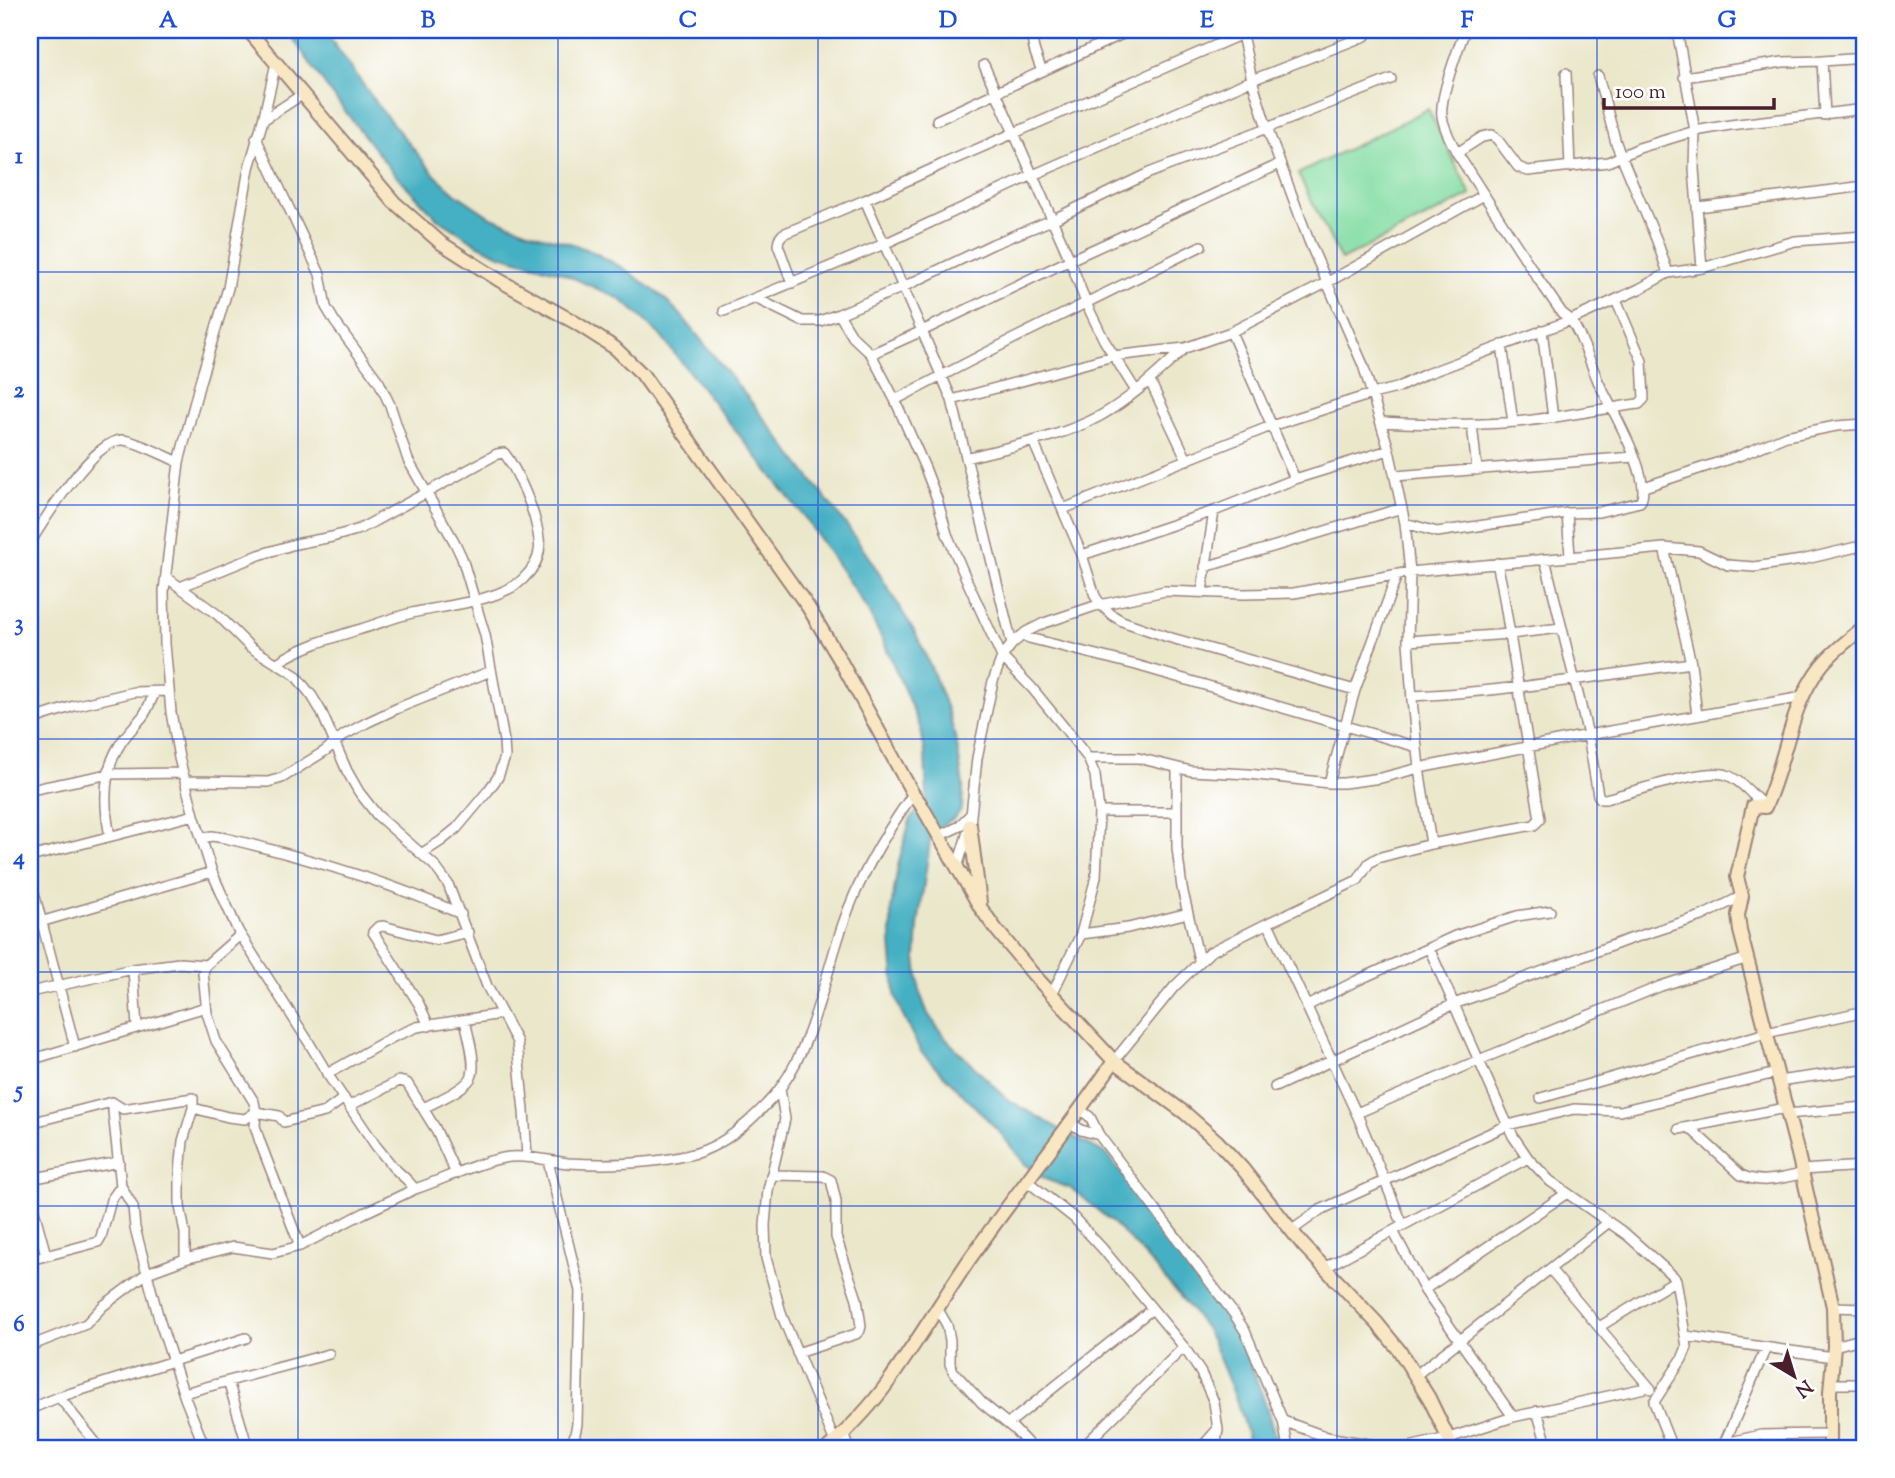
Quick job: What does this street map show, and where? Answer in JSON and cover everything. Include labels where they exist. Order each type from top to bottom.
[{"type":"main road","points":[[248,30],[394,202],[441,243],[615,348],[642,374],[808,607],[957,868],[995,928],[1051,996],[1114,1061],[1185,1112],[1217,1141],[1248,1175],[1291,1231],[1399,1350],[1416,1375],[1451,1443]]},
{"type":"main road","points":[[1830,1448],[1833,1307],[1802,1172],[1740,931],[1738,915],[1742,896],[1737,877],[1753,806],[1765,807],[1803,697],[1820,666],[1865,626]]},
{"type":"main road","points":[[970,820],[981,907]]},
{"type":"main road","points":[[835,1441],[888,1382],[970,1259],[1081,1110],[1114,1061]]},
{"type":"street","points":[[1033,30],[1031,38],[1042,71]]},
{"type":"street","points":[[937,120],[1131,30]]},
{"type":"street","points":[[1405,523],[1437,532],[1567,513],[1599,512],[1638,503],[1644,497],[1644,487],[1625,432],[1598,383],[1580,334],[1547,291],[1457,153],[1447,133],[1441,113],[1455,55],[1465,30]]},
{"type":"street","points":[[1677,30],[1695,131],[1702,268]]},
{"type":"street","points":[[792,282],[778,245],[783,234],[1242,32],[1252,80],[1267,128],[1309,241],[1363,365],[1389,450],[1405,523],[1410,572],[1408,640],[1412,696],[1419,768],[1431,844]]},
{"type":"street","points":[[724,311],[884,244],[1033,175],[1252,80],[1365,36]]},
{"type":"street","points":[[1684,77],[1783,62],[1865,58]]},
{"type":"street","points":[[1822,61],[1825,115]]},
{"type":"street","points":[[276,63],[241,208],[228,288],[179,462],[166,577],[165,644],[171,712],[194,815],[212,872],[240,935],[327,1074],[376,1146],[415,1189]]},
{"type":"street","points":[[984,65],[1070,260],[1086,303],[1113,356],[1136,391]]},
{"type":"street","points":[[1566,73],[1570,167]]},
{"type":"street","points":[[1598,76],[1616,143],[1668,273]]},
{"type":"street","points":[[755,298],[802,321],[821,321],[1052,220],[1149,173],[1391,79]]},
{"type":"street","points":[[263,120],[303,94]]},
{"type":"street","points":[[1457,153],[1482,137],[1492,135],[1518,167],[1528,171],[1570,167],[1608,162],[1649,145],[1695,131],[1865,109]]},
{"type":"street","points":[[256,138],[320,274],[326,307],[379,382],[390,405],[408,460],[455,543],[485,635],[505,757],[498,777],[457,828],[421,854]]},
{"type":"street","points":[[871,354],[1280,164]]},
{"type":"street","points":[[1698,207],[1865,186]]},
{"type":"street","points":[[952,400],[1113,356],[1185,348],[1231,332],[1328,282],[1484,195]]},
{"type":"street","points":[[865,200],[952,400],[1012,644]]},
{"type":"street","points":[[1063,509],[1272,426],[1397,388],[1426,374],[1571,320],[1668,273],[1702,268],[1795,241],[1865,236]]},
{"type":"street","points":[[895,400],[1201,246]]},
{"type":"street","points":[[1381,422],[1513,422],[1639,404],[1644,399],[1642,361],[1616,300]]},
{"type":"street","points":[[839,314],[853,337],[871,354],[895,400],[925,468],[947,534],[1002,657],[1032,688],[1088,758],[1096,775],[1099,794],[1098,867],[1081,934],[1051,996]]},
{"type":"street","points":[[1542,330],[1553,418]]},
{"type":"street","points":[[1231,332],[1295,479]]},
{"type":"street","points":[[1502,345],[1513,422]]},
{"type":"street","points":[[966,458],[1033,441],[1088,422],[1112,409],[1150,381],[1185,348]]},
{"type":"street","points":[[1150,381],[1187,460]]},
{"type":"street","points":[[1472,424],[1477,470]]},
{"type":"street","points":[[1644,487],[1741,455],[1786,436],[1822,428],[1865,424]]},
{"type":"street","points":[[30,542],[86,464],[112,442],[122,440],[179,462]]},
{"type":"street","points":[[1033,441],[1101,605],[1122,621],[1168,637],[1355,690]]},
{"type":"street","points":[[1082,555],[1214,511],[1295,479],[1389,450]]},
{"type":"street","points":[[180,587],[259,555],[360,529],[501,453],[508,457],[531,505],[541,541],[538,560],[517,585],[475,600],[409,613],[317,643],[277,663]]},
{"type":"street","points":[[1395,476],[1634,457]]},
{"type":"street","points":[[1205,567],[1402,508]]},
{"type":"street","points":[[1202,592],[1214,511]]},
{"type":"street","points":[[1567,513],[1570,556]]},
{"type":"street","points":[[957,868],[970,820],[976,758],[993,681],[1002,657],[1012,644],[1044,623],[1101,605],[1165,591],[1294,593],[1410,572],[1664,548],[1699,551],[1728,565],[1754,567],[1802,560],[1865,545]]},
{"type":"street","points":[[1664,548],[1691,663],[1697,716]]},
{"type":"street","points":[[1545,559],[1576,679],[1598,795],[1601,799],[1690,777],[1718,773],[1737,781],[1765,807]]},
{"type":"street","points":[[1114,1061],[1174,987],[1210,952],[1358,880],[1369,863],[1377,858],[1431,844],[1534,825],[1539,821],[1529,746],[1497,563]]},
{"type":"street","points":[[1329,783],[1355,690],[1397,575]]},
{"type":"street","points":[[166,577],[218,615],[250,647],[295,676],[321,711],[347,771],[369,805],[443,875],[454,895],[488,986],[517,1042],[527,1156]]},
{"type":"street","points":[[1408,640],[1561,628]]},
{"type":"street","points":[[1021,636],[1136,665],[1417,747]]},
{"type":"street","points":[[1412,696],[1519,687],[1691,663]]},
{"type":"street","points":[[30,790],[109,774],[268,782],[282,778],[315,758],[344,735],[388,713],[491,671]]},
{"type":"street","points":[[30,720],[134,692],[169,691]]},
{"type":"street","points":[[110,836],[105,800],[114,756],[120,743],[145,713],[155,692]]},
{"type":"street","points":[[1088,758],[1138,758],[1191,772],[1345,783],[1381,778],[1529,746],[1803,697]]},
{"type":"street","points":[[1177,769],[1177,848],[1182,888],[1199,960]]},
{"type":"street","points":[[30,1346],[86,1324],[103,1306],[147,1273],[186,1259],[233,1247],[273,1253],[300,1247],[415,1189],[486,1162],[527,1156],[572,1163],[658,1162],[710,1148],[734,1135],[780,1089],[800,1053],[857,889],[887,831],[917,799]]},
{"type":"street","points":[[1099,812],[1177,812]]},
{"type":"street","points":[[30,858],[194,815]]},
{"type":"street","points":[[939,835],[970,820]]},
{"type":"street","points":[[202,838],[225,838],[305,859],[419,896],[461,914]]},
{"type":"street","points":[[30,925],[212,872]]},
{"type":"street","points":[[30,878],[75,1047]]},
{"type":"street","points":[[1275,1087],[1454,1004],[1627,940],[1702,916],[1742,896]]},
{"type":"street","points":[[1307,1006],[1455,936],[1517,916],[1550,911]]},
{"type":"street","points":[[1081,934],[1128,928],[1188,913]]},
{"type":"street","points":[[1268,923],[1357,1113],[1403,1225]]},
{"type":"street","points":[[429,1026],[419,1004],[373,932],[383,926],[436,940],[468,932]]},
{"type":"street","points":[[240,935],[206,965],[203,973],[206,1007],[216,1041],[253,1098],[255,1126],[260,1142],[300,1247]]},
{"type":"street","points":[[1429,948],[1513,1136],[1528,1158],[1550,1181],[1639,1245],[1675,1280],[1686,1336],[1686,1352],[1654,1402],[1672,1448]]},
{"type":"street","points":[[1357,1113],[1661,986],[1748,958]]},
{"type":"street","points":[[30,992],[133,969],[179,963],[206,965]]},
{"type":"street","points":[[133,969],[137,1027]]},
{"type":"street","points":[[30,1060],[206,1007]]},
{"type":"street","points":[[1541,1098],[1766,1033],[1865,1011]]},
{"type":"street","points":[[327,1074],[393,1037],[417,1027],[501,1014]]},
{"type":"street","points":[[423,1108],[456,1091],[468,1083],[472,1076],[473,1063],[466,1020]]},
{"type":"street","points":[[1291,1231],[1320,1210],[1508,1125],[1574,1109],[1620,1111],[1777,1077],[1865,1069]]},
{"type":"street","points":[[193,1108],[245,1119],[256,1112],[279,1116],[284,1122],[326,1112],[399,1081],[407,1083],[435,1128],[456,1174]]},
{"type":"street","points":[[780,1089],[785,1119],[768,1191],[765,1258],[782,1316],[835,1441],[849,1448]]},
{"type":"street","points":[[30,1123],[112,1102],[122,1109],[193,1098],[193,1108],[183,1141],[180,1173],[180,1206],[186,1259]]},
{"type":"street","points":[[112,1102],[121,1186],[132,1207],[159,1318],[205,1448]]},
{"type":"street","points":[[1678,1129],[1786,1111],[1865,1107]]},
{"type":"street","points":[[1081,1110],[1090,1117],[1099,1135],[1245,1331],[1283,1421],[1288,1448]]},
{"type":"street","points":[[1068,1126],[1099,1135]]},
{"type":"street","points":[[1689,1127],[1741,1175],[1751,1180],[1762,1181],[1802,1172],[1865,1166]]},
{"type":"street","points":[[1324,1268],[1528,1158]]},
{"type":"street","points":[[548,1161],[580,1291],[577,1424],[572,1448]]},
{"type":"street","points":[[30,1179],[118,1162]]},
{"type":"street","points":[[771,1175],[823,1176],[831,1180],[836,1201],[836,1237],[857,1299],[861,1326],[856,1334],[797,1353]]},
{"type":"street","points":[[1030,1177],[1102,1248],[1184,1347],[1208,1385],[1214,1402],[1218,1430],[1215,1448]]},
{"type":"street","points":[[30,1260],[98,1242],[110,1200],[121,1186]]},
{"type":"street","points":[[1425,1289],[1567,1193]]},
{"type":"street","points":[[30,1196],[46,1255]]},
{"type":"street","points":[[1416,1375],[1609,1222]]},
{"type":"street","points":[[1393,1231],[1425,1289],[1513,1417]]},
{"type":"street","points":[[1549,1269],[1656,1396]]},
{"type":"street","points":[[1599,1328],[1675,1280]]},
{"type":"street","points":[[1833,1307],[1865,1308]]},
{"type":"street","points":[[937,1308],[947,1325],[953,1371],[982,1403],[1032,1448]]},
{"type":"street","points":[[1008,1424],[1152,1309]]},
{"type":"street","points":[[1686,1336],[1766,1348],[1834,1352],[1865,1338]]},
{"type":"street","points":[[30,1409],[59,1397],[246,1338]]},
{"type":"street","points":[[1082,1448],[1184,1347]]},
{"type":"street","points":[[1724,1444],[1766,1348]]},
{"type":"street","points":[[184,1393],[329,1354]]},
{"type":"street","points":[[228,1381],[248,1448]]},
{"type":"street","points":[[1831,1384],[1865,1384]]},
{"type":"street","points":[[1404,1448],[1451,1443],[1513,1417],[1649,1387]]},
{"type":"street","points":[[59,1397],[100,1448]]},
{"type":"street","points":[[1537,1411],[1548,1448]]},
{"type":"street","points":[[1283,1421],[1349,1445],[1392,1448]]},
{"type":"street","points":[[1201,1448],[1218,1430]]},
{"type":"street","points":[[1703,1448],[1769,1434],[1830,1434]]},
{"type":"green space","points":[[1428,109],[1471,195],[1341,260],[1298,174]]},
{"type":"water","points":[[287,30],[324,30],[382,111],[435,175],[455,193],[489,216],[595,253],[625,269],[663,297],[681,315],[752,403],[848,527],[916,634],[949,714],[957,745],[963,786],[962,808],[955,818],[942,825],[930,841],[918,925],[916,958],[920,993],[928,1014],[946,1039],[1007,1099],[1107,1154],[1235,1325],[1262,1394],[1279,1448],[1251,1448],[1235,1396],[1205,1328],[1140,1250],[1081,1196],[1070,1188],[1045,1179],[1024,1163],[998,1130],[921,1052],[895,994],[891,909],[898,866],[910,820],[927,799],[921,729],[868,611],[805,518],[659,334],[630,307],[618,298],[560,272],[500,255],[438,219],[391,170],[328,89]]}]
